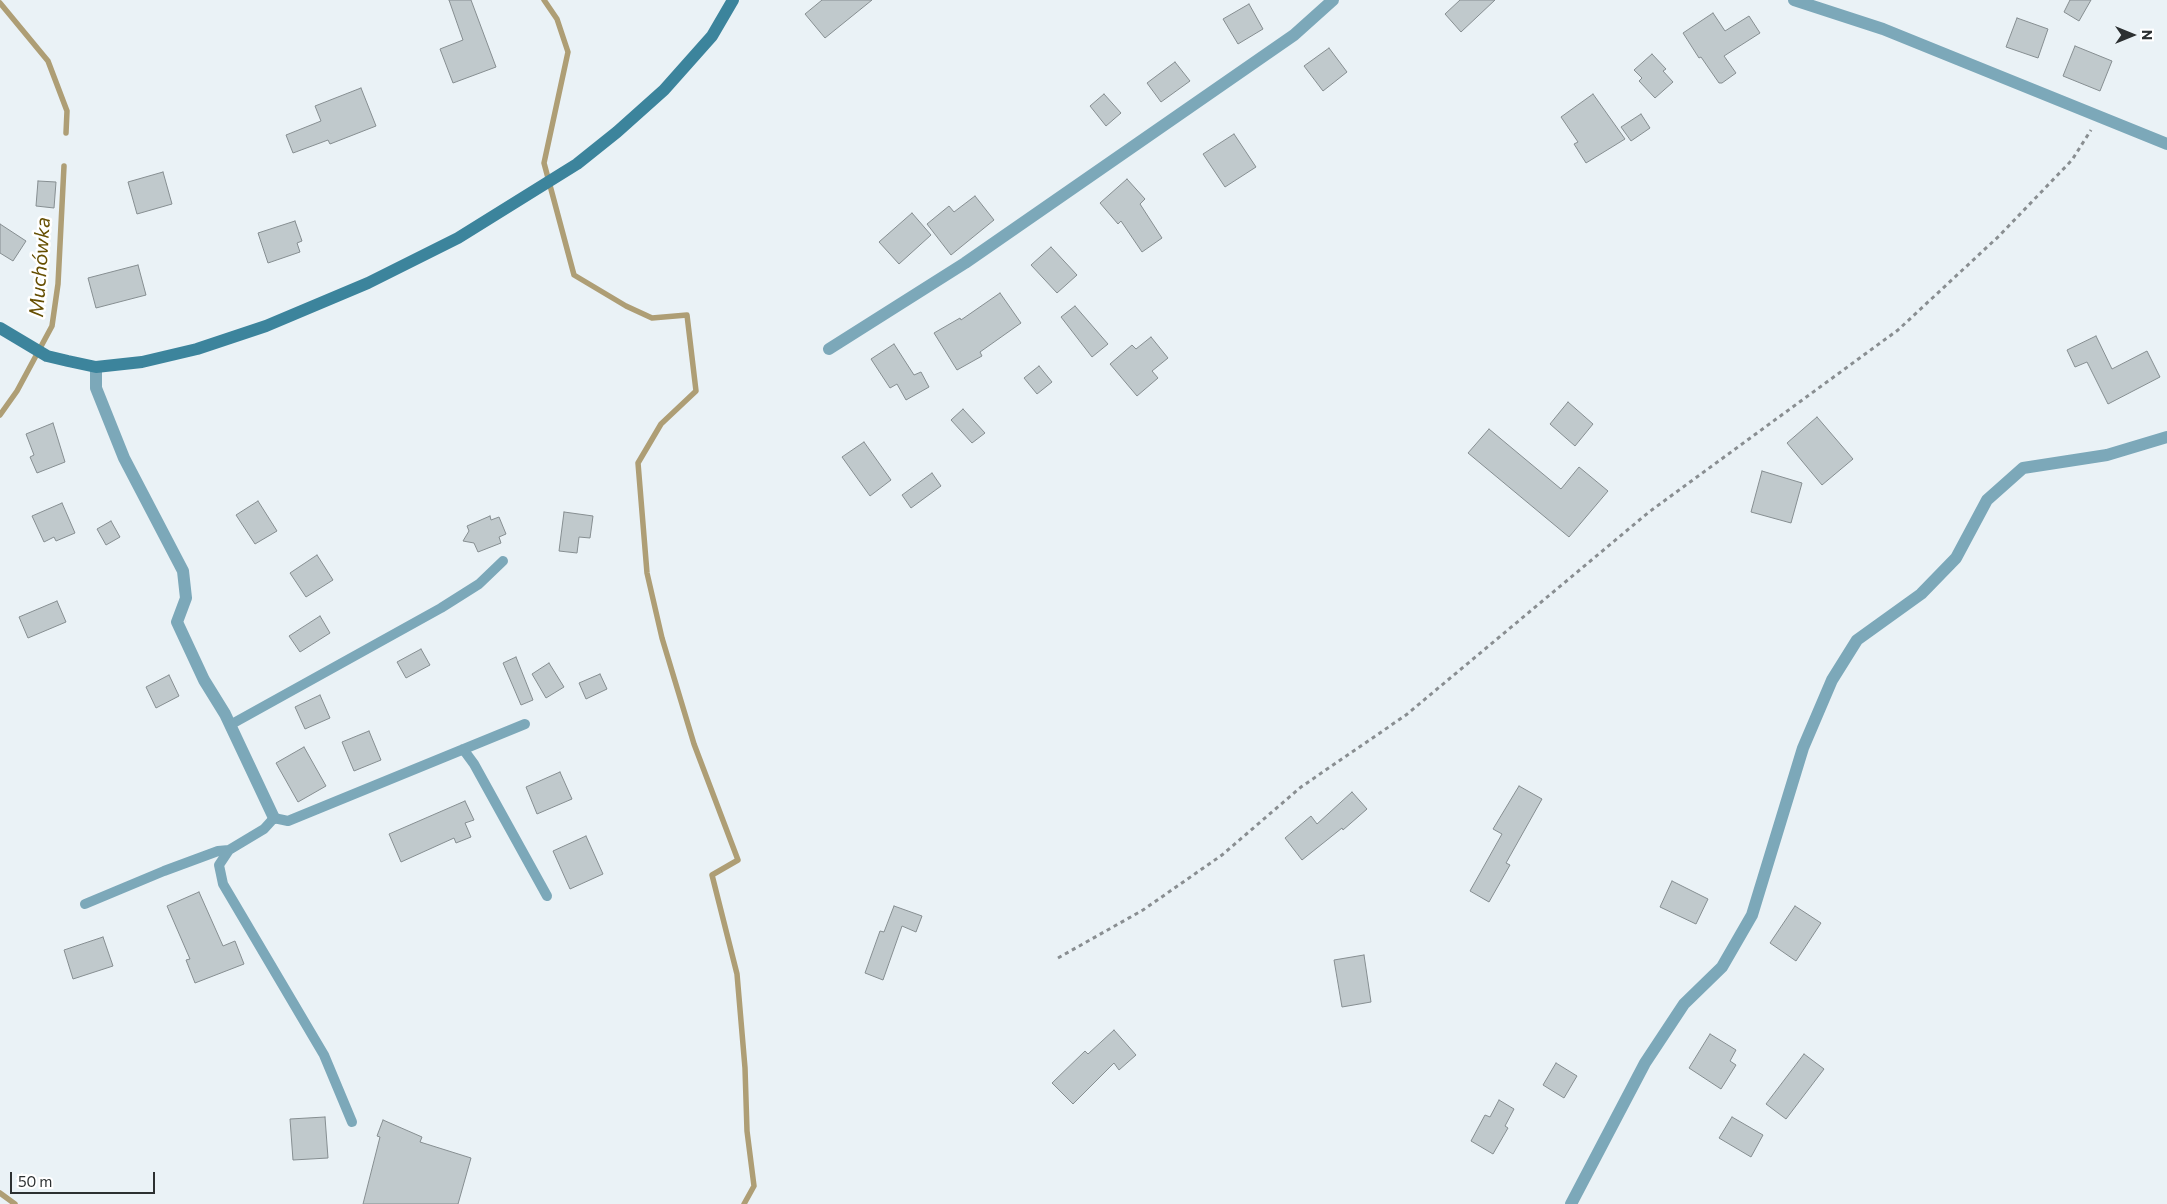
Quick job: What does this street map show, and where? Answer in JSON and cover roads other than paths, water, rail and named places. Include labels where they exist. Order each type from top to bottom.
[{"type":"main road","points":[[0,328],[47,356],[96,367],[142,362],[197,349],[266,326],[368,283],[458,238],[538,189],[617,132],[664,90],[712,36],[734,0]]},
{"type":"street","points":[[829,349],[965,264],[1294,35],[1333,0]]},
{"type":"street","points":[[1794,0],[1883,29],[2167,144]]},
{"type":"street","points":[[96,367],[96,388],[124,458],[183,571],[186,598],[177,622],[204,680],[230,725],[274,818]]},
{"type":"street","points":[[1571,1204],[1645,1063],[1684,1004],[1722,967],[1752,915],[1803,748],[1832,680],[1857,640],[1921,594],[1956,558],[1987,500],[2023,468],[2107,455],[2167,437]]},
{"type":"lane","points":[[230,725],[441,608],[479,584],[503,561]]},
{"type":"lane","points":[[352,1122],[324,1054],[223,884],[219,865],[229,850],[264,829],[274,818],[288,821],[525,724]]},
{"type":"lane","points":[[463,749],[474,764],[547,896]]},
{"type":"lane","points":[[85,904],[164,871],[218,851],[229,850]]},
{"type":"waterway","points":[[544,0],[557,19],[568,52],[544,163],[574,275],[626,306],[652,318],[687,315],[696,391],[661,424],[638,463],[647,573],[662,638],[694,744],[738,860],[712,875],[737,974],[745,1068],[747,1131],[754,1186],[744,1204]]},
{"type":"waterway","name":"Muchówka","points":[[0,3],[48,61],[67,111],[66,133]]},
{"type":"waterway","name":"Muchówka","points":[[0,415],[17,391],[52,326],[58,284],[64,166]]},
{"type":"waterway","name":"Muchówka","points":[[0,1193],[15,1204]]}]
